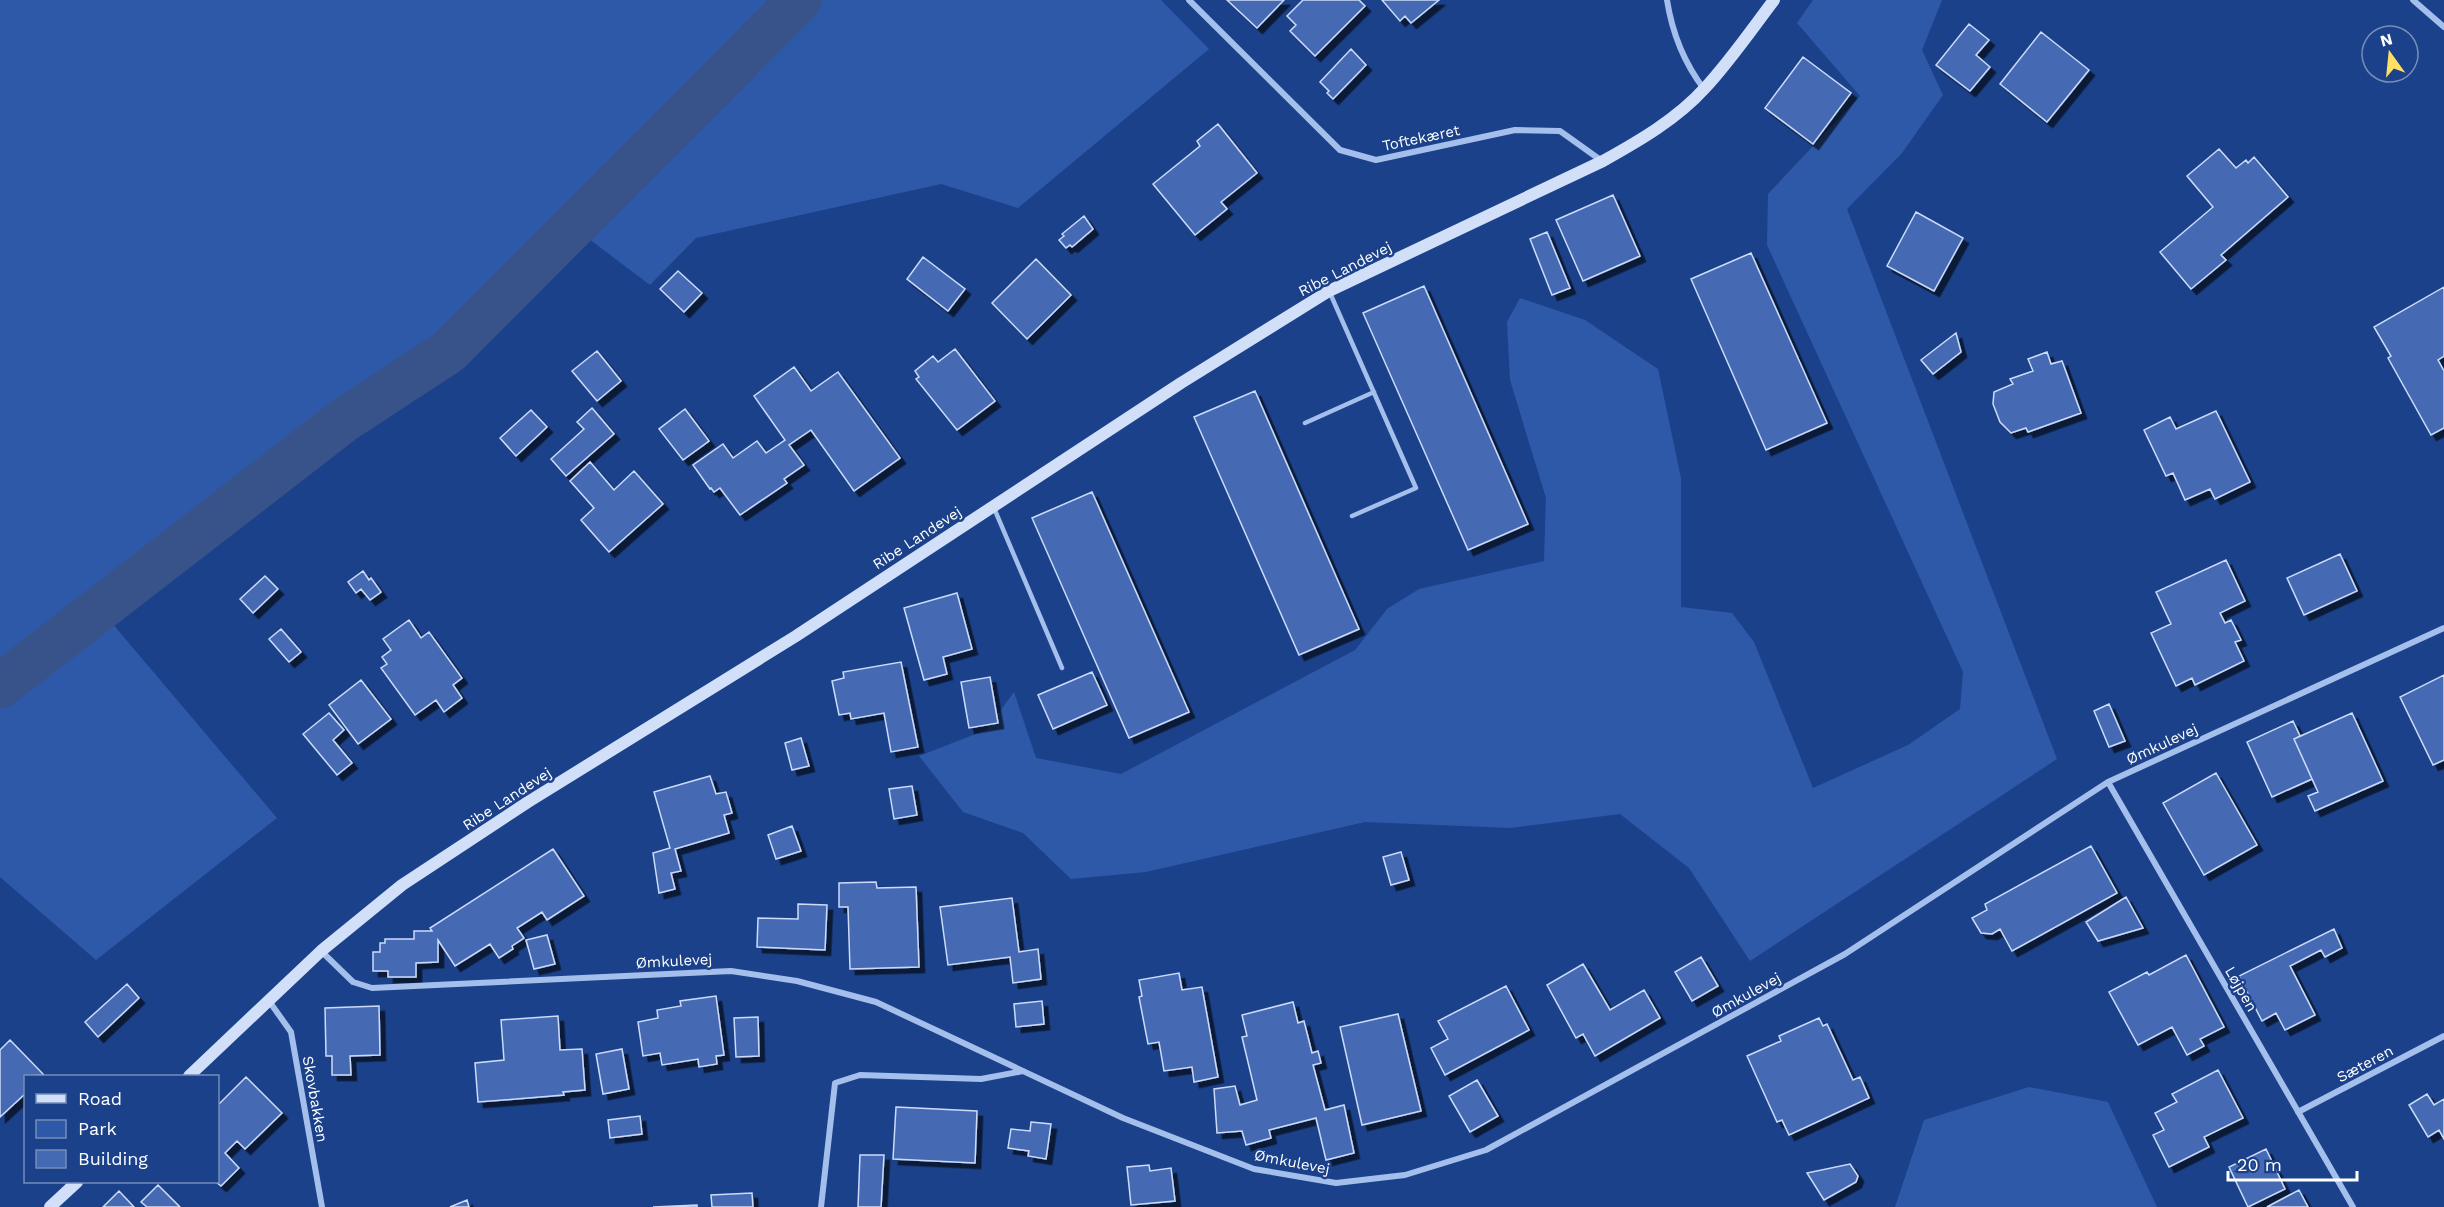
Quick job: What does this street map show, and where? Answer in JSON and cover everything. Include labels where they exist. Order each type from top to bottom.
[{"type":"main road","name":"Ribe Landevej","points":[[191,1075],[321,951],[412,879],[528,802],[796,636],[1218,359],[1329,291],[1603,161],[1638,141],[1670,119],[1704,89],[1774,0]]},
{"type":"main road","points":[[50,1207],[76,1183]]},
{"type":"street","name":"Toftekæret","points":[[1189,0],[1340,150],[1376,160],[1515,130],[1560,131],[1603,161]]},
{"type":"street","points":[[1667,0],[1689,70],[1704,89]]},
{"type":"street","points":[[2413,0],[2444,27]]},
{"type":"street","name":"Ømkulevej","points":[[321,951],[352,982],[372,988],[731,971],[797,981],[876,1002],[1123,1118],[1254,1169],[1336,1183],[1405,1175],[1486,1150],[1845,954],[2108,783],[2444,628]]},
{"type":"street","name":"Løjpen","points":[[2108,783],[2353,1207]]},
{"type":"street","name":"Skovbakken","points":[[269,1001],[291,1032],[322,1207]]},
{"type":"street","name":"Sæteren","points":[[2298,1112],[2444,1036]]},
{"type":"street","points":[[821,1207],[835,1083],[860,1074],[981,1079],[1023,1071]]},
{"type":"lane","points":[[1329,291],[1416,488],[1352,516]]},
{"type":"lane","points":[[1305,423],[1374,392]]},
{"type":"lane","points":[[993,506],[1062,668]]},
{"type":"green space","points":[[0,0],[1161,0],[1209,49],[1018,208],[941,184],[696,238],[650,285],[581,233],[106,616],[277,818],[96,960],[0,877]]},
{"type":"green space","points":[[1813,0],[1942,0],[1922,50],[1943,95],[1902,153],[1847,209],[2057,759],[1750,961],[1689,868],[1620,814],[1511,828],[1365,822],[1146,872],[1071,879],[1023,833],[963,812],[919,756],[986,730],[1014,692],[1036,758],[1121,774],[1355,650],[1387,609],[1419,589],[1544,561],[1546,498],[1510,380],[1507,322],[1520,298],[1585,320],[1658,369],[1681,478],[1681,607],[1732,613],[1754,642],[1813,788],[1908,745],[1960,709],[1963,672],[1767,245],[1768,194],[1860,96],[1797,23]]},
{"type":"green space","points":[[2029,1087],[2108,1102],[2157,1207],[1895,1207],[1924,1120]]},
{"type":"building","points":[[1227,0],[1284,0],[1257,28]]},
{"type":"building","points":[[1303,0],[1359,0],[1365,6],[1315,56],[1290,31],[1296,25],[1287,16]]},
{"type":"building","points":[[1382,0],[1439,0],[1411,23],[1405,16],[1400,21]]},
{"type":"building","points":[[1969,24],[1989,40],[1976,55],[1990,67],[1970,91],[1936,65]]},
{"type":"building","points":[[2041,32],[2089,70],[2047,122],[2000,84]]},
{"type":"building","points":[[1351,49],[1366,65],[1333,99],[1320,82]]},
{"type":"building","points":[[1803,57],[1851,93],[1813,144],[1765,108]]},
{"type":"building","points":[[1218,124],[1257,173],[1221,202],[1227,209],[1195,235],[1153,184],[1200,146],[1197,141]]},
{"type":"building","points":[[2219,149],[2236,168],[2246,160],[2248,163],[2254,157],[2288,197],[2221,255],[2226,260],[2191,289],[2160,252],[2213,207],[2187,176]]},
{"type":"building","points":[[1613,195],[1640,256],[1583,281],[1556,220]]},
{"type":"building","points":[[1916,212],[1963,238],[1934,291],[1887,266]]},
{"type":"building","points":[[1084,216],[1093,229],[1072,247],[1070,245],[1066,248],[1059,240],[1064,236],[1062,234]]},
{"type":"building","points":[[1547,232],[1570,288],[1552,295],[1530,239]]},
{"type":"building","points":[[1751,253],[1827,423],[1766,450],[1691,279]]},
{"type":"building","points":[[923,257],[965,289],[948,311],[907,279]]},
{"type":"building","points":[[1036,259],[1071,295],[1027,339],[992,303]]},
{"type":"building","points":[[678,271],[702,293],[684,312],[660,289]]},
{"type":"building","points":[[1424,286],[1528,524],[1468,550],[1363,313]]},
{"type":"building","points":[[2444,287],[2444,356],[2438,360],[2444,371],[2444,428],[2431,435],[2388,358],[2391,356],[2374,327]]},
{"type":"building","points":[[1956,333],[1961,352],[1933,374],[1921,360]]},
{"type":"building","points":[[955,349],[995,401],[957,430],[916,379],[919,377],[915,371],[933,356],[938,362]]},
{"type":"building","points":[[597,351],[621,381],[597,401],[572,371]]},
{"type":"building","points":[[2047,352],[2051,364],[2062,361],[2081,413],[2028,432],[2026,428],[2011,433],[2000,422],[1993,404],[1994,392],[2013,384],[2010,379],[2033,371],[2028,359]]},
{"type":"building","points":[[794,367],[811,391],[838,372],[900,458],[854,491],[811,430],[789,445],[804,465],[784,479],[787,483],[740,515],[720,488],[714,492],[710,489],[693,465],[723,444],[733,458],[757,441],[766,453],[785,440],[754,396]]},
{"type":"building","points":[[1255,391],[1359,629],[1299,655],[1194,417]]},
{"type":"building","points":[[592,408],[614,434],[566,476],[551,459],[584,429],[577,422]]},
{"type":"building","points":[[685,409],[709,441],[683,460],[659,429]]},
{"type":"building","points":[[531,410],[547,427],[516,456],[500,438]]},
{"type":"building","points":[[2216,411],[2250,482],[2215,499],[2210,489],[2185,500],[2173,473],[2166,476],[2144,430],[2170,417],[2176,429]]},
{"type":"building","points":[[590,462],[614,490],[634,471],[663,504],[609,552],[581,520],[594,508],[570,481]]},
{"type":"building","points":[[1092,492],[1189,712],[1129,738],[1032,518]]},
{"type":"building","points":[[2340,554],[2357,591],[2304,615],[2287,578]]},
{"type":"building","points":[[2226,560],[2245,601],[2220,613],[2225,623],[2231,620],[2241,640],[2235,642],[2244,661],[2195,685],[2192,678],[2176,686],[2151,633],[2171,624],[2156,592]]},
{"type":"building","points":[[363,571],[381,592],[370,600],[361,589],[356,593],[348,582]]},
{"type":"building","points":[[265,576],[278,589],[253,613],[240,599]]},
{"type":"building","points":[[957,593],[972,649],[943,657],[947,674],[924,680],[904,608]]},
{"type":"building","points":[[409,620],[421,638],[429,632],[462,678],[453,685],[462,698],[444,712],[436,700],[415,715],[381,668],[387,664],[382,657],[391,650],[383,639]]},
{"type":"building","points":[[281,629],[301,652],[289,662],[269,639]]},
{"type":"building","points":[[901,662],[918,747],[891,752],[884,713],[851,719],[850,713],[839,715],[832,681],[844,678],[843,672]]},
{"type":"building","points":[[1092,672],[1107,705],[1053,729],[1038,695]]},
{"type":"building","points":[[2444,675],[2444,760],[2433,765],[2400,697]]},
{"type":"building","points":[[990,677],[998,723],[969,728],[961,682]]},
{"type":"building","points":[[361,680],[391,719],[358,744],[329,705]]},
{"type":"building","points":[[2109,704],[2125,741],[2109,747],[2094,711]]},
{"type":"building","points":[[329,713],[344,730],[333,740],[352,763],[337,775],[303,734]]},
{"type":"building","points":[[2352,713],[2383,781],[2315,811],[2308,796],[2318,792],[2294,739]]},
{"type":"building","points":[[2293,721],[2300,736],[2294,739],[2312,779],[2272,797],[2247,742]]},
{"type":"building","points":[[801,738],[809,766],[792,770],[785,743]]},
{"type":"building","points":[[2216,773],[2257,845],[2204,875],[2163,803]]},
{"type":"building","points":[[710,776],[716,794],[726,792],[732,813],[724,815],[729,833],[675,849],[681,871],[671,873],[675,889],[659,893],[653,853],[670,848],[654,792]]},
{"type":"building","points":[[912,786],[917,815],[894,819],[889,789]]},
{"type":"building","points":[[792,826],[801,851],[776,859],[768,835]]},
{"type":"building","points":[[2091,846],[2117,893],[2012,951],[2000,929],[1992,934],[1981,933],[1972,918],[1987,910],[1985,904]]},
{"type":"building","points":[[553,849],[584,896],[547,920],[542,912],[517,928],[524,938],[512,946],[513,949],[499,958],[490,944],[455,966],[438,940],[438,962],[416,963],[416,977],[388,977],[388,971],[373,971],[373,952],[380,952],[380,943],[385,943],[385,939],[414,939],[414,931],[432,931],[430,928]]},
{"type":"building","points":[[1401,852],[1409,880],[1391,885],[1383,857]]},
{"type":"building","points":[[876,882],[877,888],[916,887],[919,967],[850,969],[848,907],[839,907],[839,883]]},
{"type":"building","points":[[2126,897],[2143,928],[2098,941],[2086,922]]},
{"type":"building","points":[[1012,898],[1019,952],[1038,949],[1041,979],[1013,983],[1010,957],[948,965],[940,907]]},
{"type":"building","points":[[798,904],[827,905],[825,950],[757,947],[758,918],[798,919]]},
{"type":"building","points":[[2334,929],[2342,948],[2325,957],[2321,950],[2290,966],[2315,1015],[2285,1030],[2276,1013],[2262,1021],[2239,976]]},
{"type":"building","points":[[547,935],[555,964],[534,969],[526,940]]},
{"type":"building","points":[[2186,955],[2224,1027],[2200,1039],[2204,1046],[2187,1055],[2172,1027],[2138,1045],[2109,992],[2147,972],[2149,975]]},
{"type":"building","points":[[1701,957],[1718,986],[1692,1001],[1675,972]]},
{"type":"building","points":[[1583,964],[1610,1010],[1644,990],[1660,1018],[1595,1056],[1583,1034],[1576,1038],[1547,985]]},
{"type":"building","points":[[1179,973],[1182,990],[1202,987],[1218,1077],[1194,1082],[1192,1067],[1164,1071],[1159,1042],[1148,1044],[1139,997],[1142,996],[1139,980]]},
{"type":"building","points":[[127,984],[139,998],[98,1037],[85,1022]]},
{"type":"building","points":[[1506,986],[1529,1030],[1445,1075],[1431,1048],[1448,1039],[1438,1021]]},
{"type":"building","points":[[716,996],[724,1055],[716,1056],[717,1064],[699,1067],[698,1059],[662,1065],[660,1053],[643,1056],[638,1022],[658,1018],[657,1010],[681,1006],[680,1001]]},
{"type":"building","points":[[1042,1001],[1044,1024],[1016,1027],[1014,1004]]},
{"type":"building","points":[[1293,1002],[1298,1023],[1304,1021],[1312,1053],[1318,1051],[1321,1063],[1313,1065],[1325,1110],[1344,1105],[1354,1153],[1326,1160],[1316,1118],[1269,1130],[1271,1138],[1246,1145],[1242,1131],[1217,1133],[1214,1089],[1235,1086],[1240,1105],[1257,1100],[1242,1037],[1247,1036],[1242,1015]]},
{"type":"building","points":[[379,1006],[380,1055],[350,1056],[351,1075],[332,1075],[332,1056],[326,1056],[325,1008]]},
{"type":"building","points":[[1398,1014],[1421,1111],[1362,1125],[1340,1027]]},
{"type":"building","points":[[558,1016],[560,1050],[582,1049],[585,1090],[563,1092],[564,1095],[478,1102],[475,1063],[504,1060],[501,1020]]},
{"type":"building","points":[[758,1017],[759,1056],[736,1057],[734,1018]]},
{"type":"building","points":[[1819,1018],[1823,1026],[1827,1024],[1853,1080],[1860,1077],[1869,1098],[1789,1135],[1782,1120],[1777,1122],[1747,1056],[1781,1041],[1779,1036]]},
{"type":"building","points":[[10,1040],[44,1075],[24,1075],[24,1095],[0,1117],[0,1050]]},
{"type":"building","points":[[622,1049],[629,1089],[603,1094],[596,1054]]},
{"type":"building","points":[[2218,1070],[2243,1118],[2204,1137],[2209,1147],[2169,1167],[2153,1135],[2164,1130],[2155,1113],[2177,1102],[2172,1094]]},
{"type":"building","points":[[246,1077],[282,1113],[245,1149],[237,1141],[225,1153],[239,1168],[221,1186],[217,1183],[219,1104]]},
{"type":"building","points":[[1477,1080],[1498,1116],[1470,1132],[1449,1096]]},
{"type":"building","points":[[2427,1094],[2434,1105],[2444,1099],[2444,1139],[2439,1130],[2428,1137],[2409,1105]]},
{"type":"building","points":[[896,1107],[977,1111],[975,1163],[893,1159]]},
{"type":"building","points":[[640,1116],[642,1134],[610,1138],[608,1120]]},
{"type":"building","points":[[1031,1122],[1051,1124],[1046,1159],[1028,1156],[1029,1151],[1008,1148],[1011,1129],[1030,1131]]},
{"type":"building","points":[[2266,1149],[2285,1189],[2248,1207],[2229,1167]]},
{"type":"building","points":[[860,1155],[884,1155],[881,1207],[858,1207]]},
{"type":"building","points":[[1850,1164],[1858,1176],[1856,1182],[1824,1200],[1807,1173]]},
{"type":"building","points":[[1149,1165],[1150,1171],[1171,1168],[1175,1201],[1131,1205],[1127,1167]]},
{"type":"building","points":[[158,1185],[180,1207],[147,1207],[141,1202]]},
{"type":"building","points":[[2299,1190],[2308,1207],[2267,1207]]},
{"type":"building","points":[[119,1191],[134,1207],[103,1207]]},
{"type":"building","points":[[752,1193],[753,1207],[712,1207],[711,1195]]},
{"type":"building","points":[[467,1200],[469,1207],[450,1207]]},
{"type":"building","points":[[697,1205],[697,1207],[653,1207]]},
{"type":"waterway","points":[[0,686],[344,420],[448,352],[799,0]]}]
